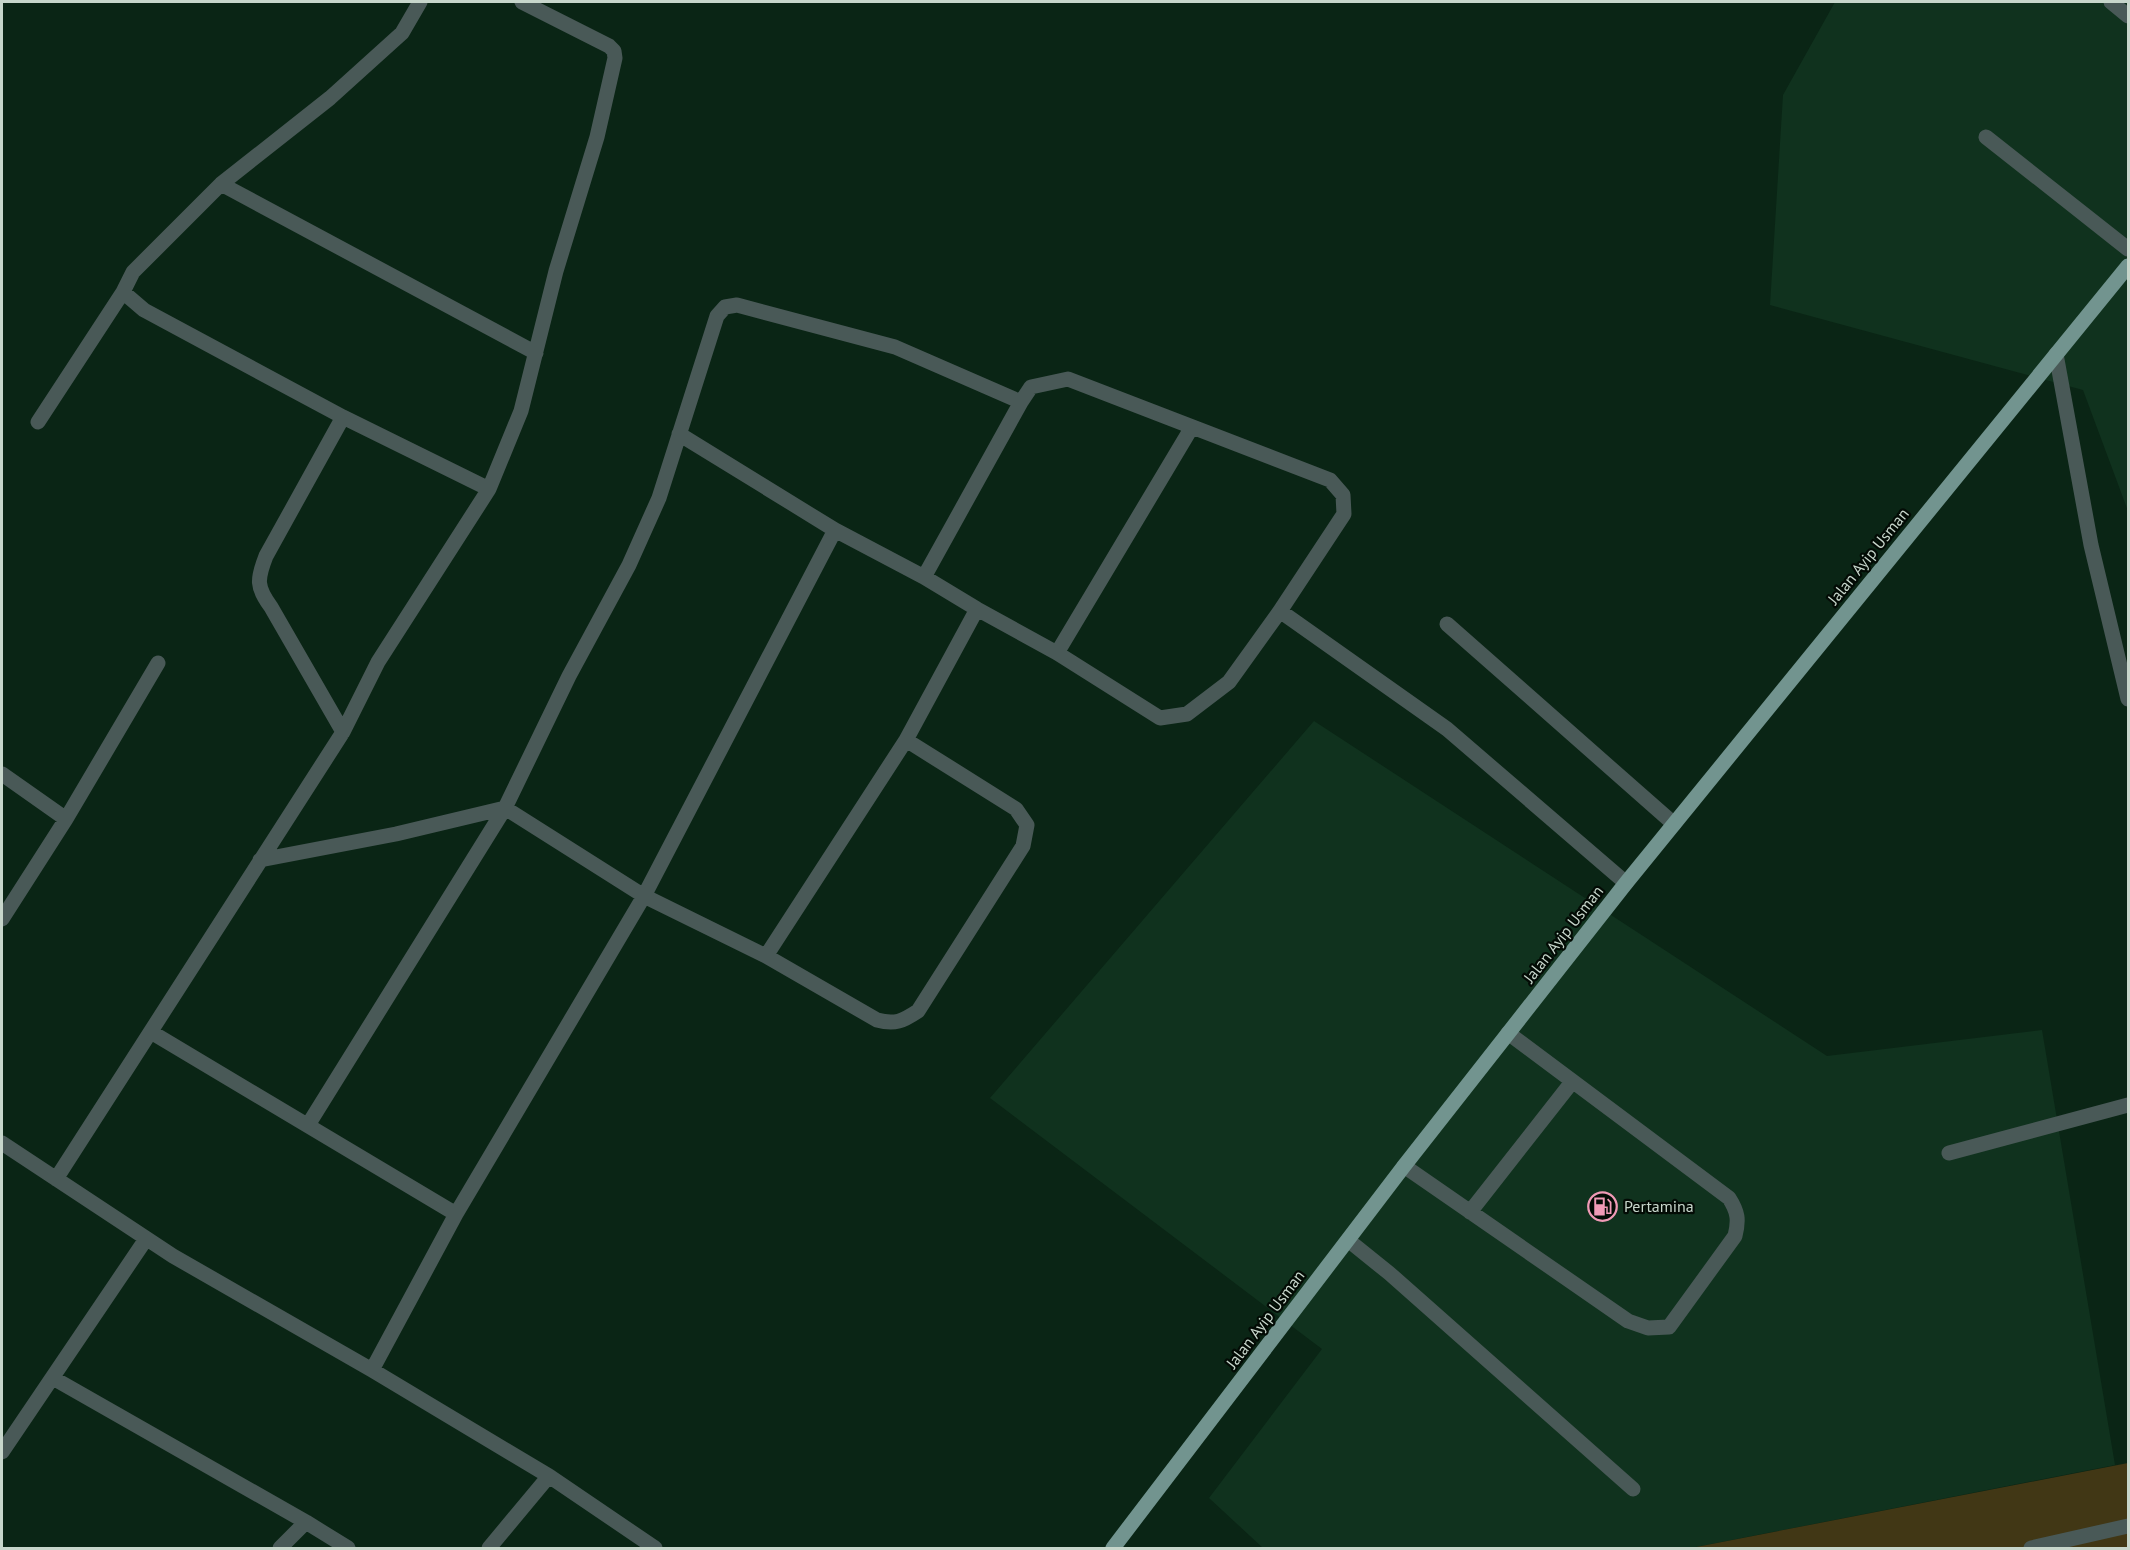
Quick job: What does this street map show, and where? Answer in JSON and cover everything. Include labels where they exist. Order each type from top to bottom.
[{"type":"main road","name":"Jalan Ayip Usman","points":[[1113,1548],[1404,1166],[1626,883],[2128,266]]},
{"type":"street","points":[[38,422],[123,292],[133,272],[221,183],[330,98],[402,33],[420,2]]},
{"type":"street","points":[[56,1179],[343,732],[378,662],[489,489],[521,411],[556,272],[597,137],[615,58],[614,51],[609,46],[522,2]]},
{"type":"street","points":[[2111,2],[2128,16]]},
{"type":"street","points":[[1986,137],[2128,249]]},
{"type":"street","points":[[221,183],[536,353]]},
{"type":"street","points":[[123,292],[144,310],[343,417],[489,489]]},
{"type":"street","points":[[308,1125],[505,808],[569,676],[629,565],[659,498],[717,316],[725,307],[737,304],[895,347],[1021,402]]},
{"type":"street","points":[[2056,354],[2091,545],[2128,699]]},
{"type":"street","points":[[680,434],[835,530],[924,577],[1057,653],[1160,718],[1187,714],[1228,682],[1280,611],[1344,514],[1343,495],[1330,480],[1068,379],[1031,387],[924,577]]},
{"type":"street","points":[[343,417],[266,556],[260,571],[259,588],[343,732]]},
{"type":"street","points":[[1057,653],[1192,427]]},
{"type":"street","points":[[372,1370],[456,1214],[645,896],[835,530]]},
{"type":"street","points":[[766,956],[906,740],[977,609]]},
{"type":"street","points":[[1280,611],[1447,729],[1626,883]]},
{"type":"street","points":[[1447,624],[1674,824]]},
{"type":"street","points":[[2,919],[66,819],[158,663]]},
{"type":"street","points":[[260,860],[396,834],[505,808],[645,896],[766,956],[877,1020],[889,1024],[903,1022],[918,1011],[1023,846],[1027,825],[1016,809],[906,740]]},
{"type":"street","points":[[2,774],[66,819]]},
{"type":"street","points":[[151,1032],[456,1214]]},
{"type":"street","points":[[1404,1166],[1628,1321],[1648,1328],[1669,1327],[1735,1236],[1738,1222],[1736,1209],[1729,1198],[1508,1033]]},
{"type":"street","points":[[1470,1212],[1572,1082]]},
{"type":"street","points":[[1949,1153],[2128,1105]]},
{"type":"street","points":[[2,1143],[146,1239],[549,1476],[655,1548]]},
{"type":"street","points":[[2,1452],[146,1239]]},
{"type":"street","points":[[1348,1240],[1398,1281],[1632,1489]]},
{"type":"street","points":[[53,1378],[348,1548]]},
{"type":"street","points":[[489,1548],[549,1476]]},
{"type":"street","points":[[280,1548],[306,1522]]},
{"type":"street","points":[[2031,1548],[2128,1526]]},
{"type":"shaded area","points":[[1835,2],[2128,2],[2128,511],[2083,390],[1770,305],[1783,95]]},
{"type":"shaded area","points":[[1314,721],[1827,1056],[2042,1030],[2115,1465],[1691,1548],[1263,1548],[1209,1498],[1322,1349],[990,1098]]},
{"type":"shaded area","points":[[2128,1463],[2128,1548],[1691,1548]]},
{"type":"place","name":"Pertamina","points":[[1603,1206]]}]
